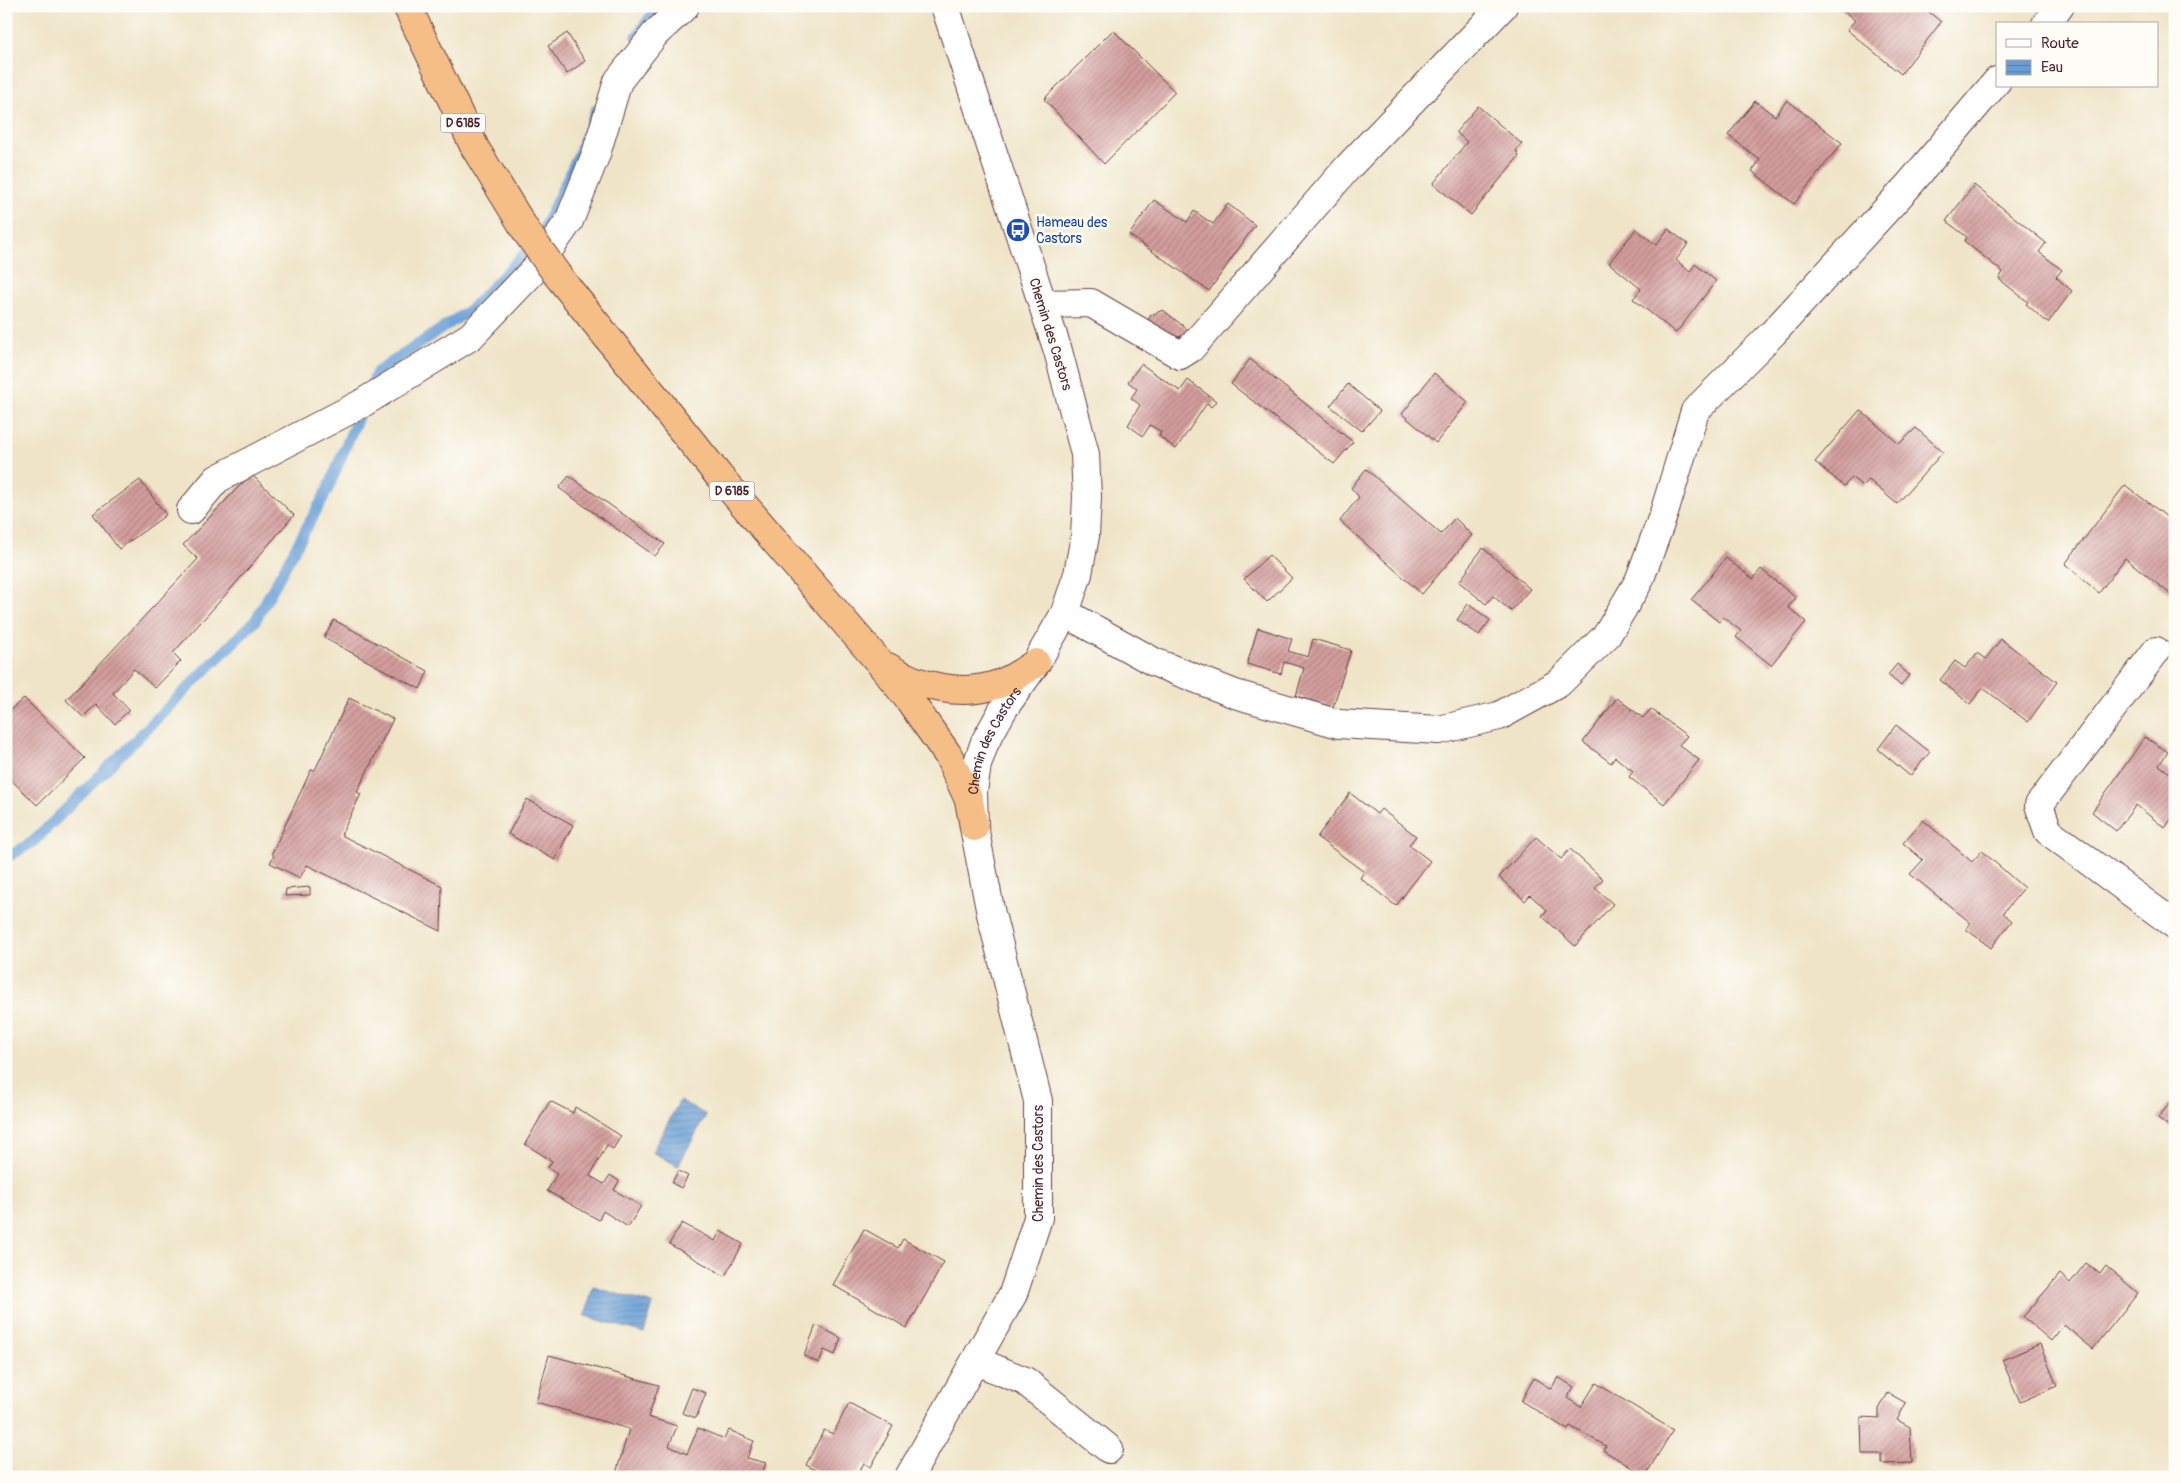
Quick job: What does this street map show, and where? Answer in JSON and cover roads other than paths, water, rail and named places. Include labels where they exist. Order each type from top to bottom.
[{"type":"highway","name":"D 6185","points":[[407,6],[475,148],[528,234],[558,276],[719,476],[879,662],[948,756],[969,800],[974,827]]},
{"type":"highway","points":[[879,662],[906,679],[942,688],[982,688],[998,684],[1014,677],[1036,663]]},
{"type":"street","points":[[191,510],[217,479],[361,404],[471,336],[536,268],[569,221],[596,154],[618,81],[655,34],[685,6]]},
{"type":"street","name":"Chemin des Castors","points":[[909,1477],[1013,1294],[1038,1218],[1038,1101],[990,914],[974,827],[973,791],[977,765],[985,742],[1004,708],[1036,663],[1065,613],[1078,574],[1085,536],[1087,497],[1085,454],[1061,360],[945,6]]},
{"type":"street","points":[[1044,304],[1092,303],[1180,355],[1191,348],[1349,166],[1504,6]]},
{"type":"street","points":[[2048,22],[2060,6]]},
{"type":"street","points":[[1065,613],[1154,662],[1236,694],[1338,724],[1439,730],[1499,716],[1559,683],[1606,635],[1639,581],[1664,513],[1695,411],[1773,333],[1908,186],[1996,82]]},
{"type":"street","points":[[2156,651],[2040,805],[2048,831],[2175,924]]},
{"type":"street","points":[[976,1361],[1025,1381],[1109,1449]]},
{"type":"water","points":[[680,1100],[706,1115],[678,1166],[652,1152]]},
{"type":"water","points":[[593,1287],[653,1304],[644,1333],[585,1316]]},
{"type":"waterway","points":[[637,36],[654,12],[661,6]]},
{"type":"waterway","points":[[368,393],[377,372],[471,309],[539,239],[578,156],[596,110]]},
{"type":"waterway","points":[[6,858],[33,842],[255,621],[327,491],[361,410]]},
{"type":"place","name":"Hameau des Castors","points":[[1018,230]]}]
